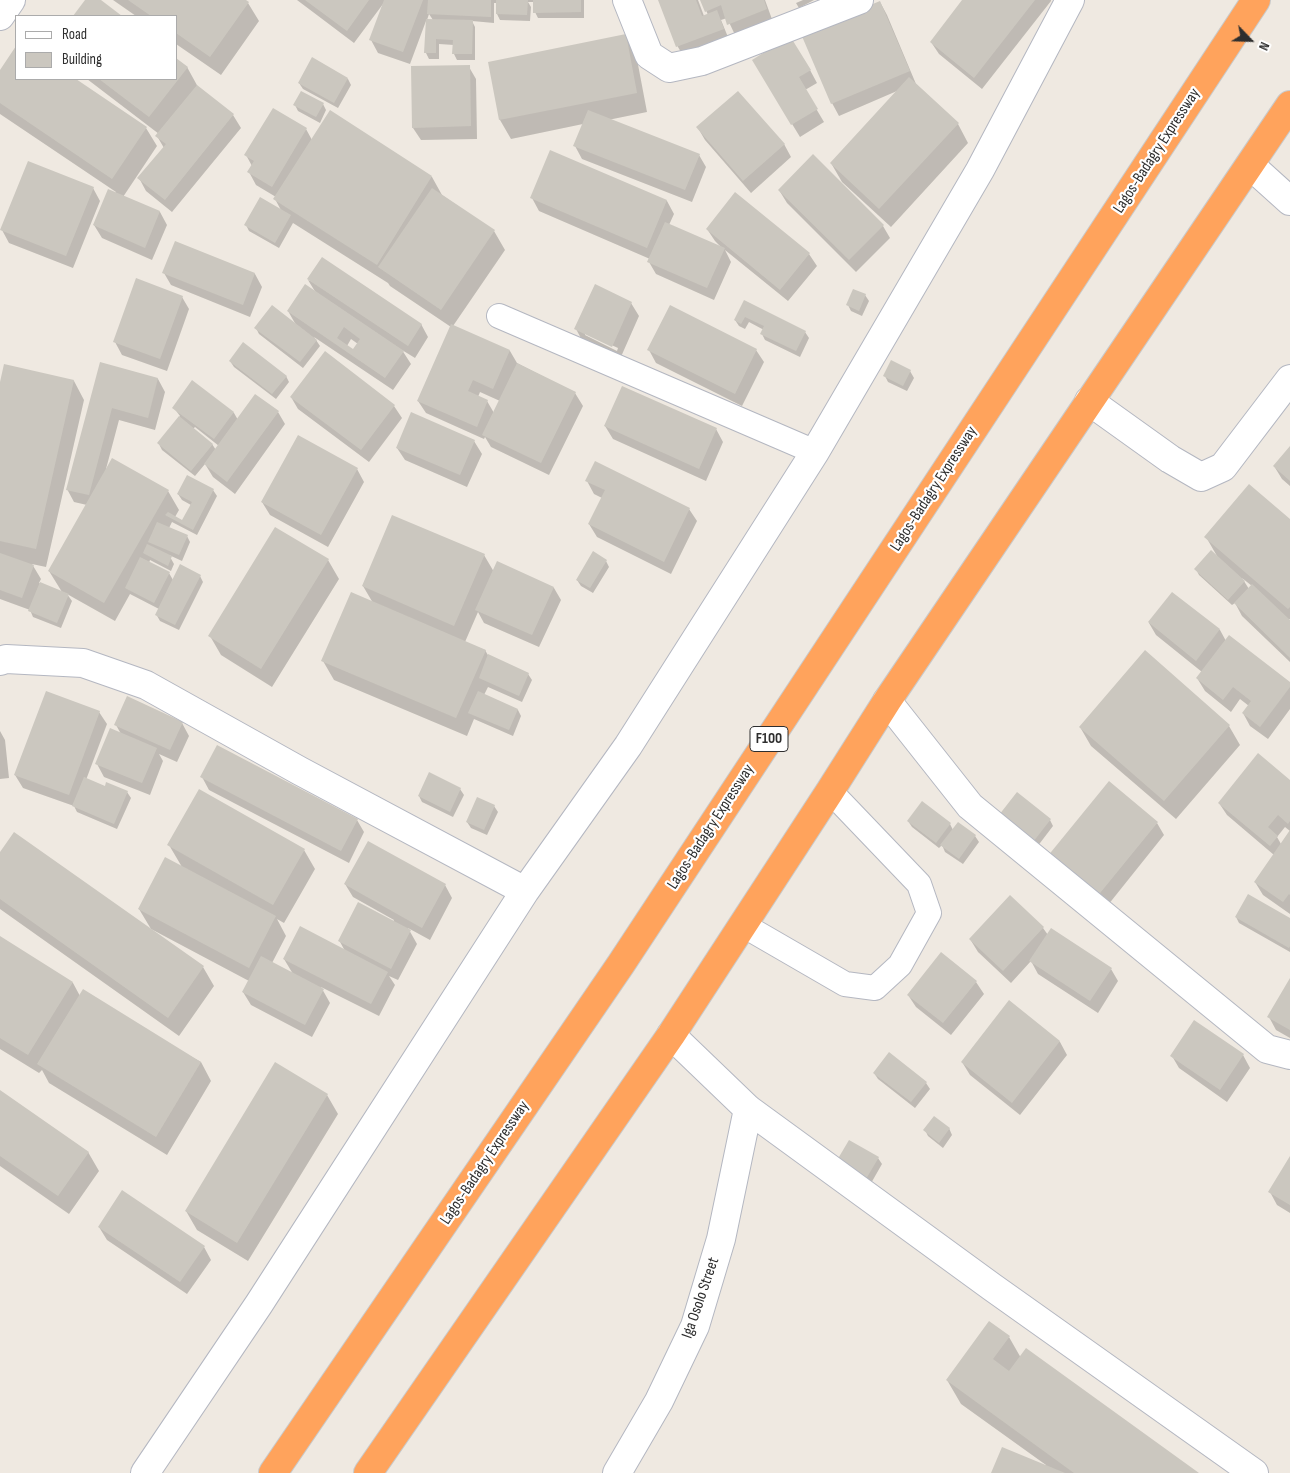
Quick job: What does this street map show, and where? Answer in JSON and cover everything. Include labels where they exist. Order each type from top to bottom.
[{"type":"highway","name":"Lagos-Badagry Expressway","points":[[273,1473],[620,964],[1256,0]]},
{"type":"highway","points":[[368,1473],[671,1035],[887,701],[1290,105]]},
{"type":"street","points":[[0,16],[11,0]]},
{"type":"street","points":[[627,0],[649,55],[669,68],[702,61],[859,0]]},
{"type":"street","points":[[145,1473],[259,1304],[525,891],[628,746],[815,452],[980,170],[1070,0]]},
{"type":"street","points":[[1250,165],[1290,201]]},
{"type":"street","points":[[1089,401],[1170,459],[1201,477],[1223,467],[1290,379]]},
{"type":"street","points":[[0,660],[82,663],[146,685],[300,771],[525,891]]},
{"type":"street","points":[[887,701],[970,806],[1267,1049],[1290,1055]]},
{"type":"street","points":[[671,1035],[748,1109],[992,1288],[1254,1473]]},
{"type":"street","name":"Iga Osolo Street","points":[[617,1473],[659,1401],[694,1326],[721,1239],[748,1109]]},
{"type":"lane","points":[[499,316],[815,452]]},
{"type":"lane","points":[[743,925],[845,984],[875,988],[900,964],[929,913],[919,884],[830,791]]},
{"type":"building","points":[[85,0],[101,0],[121,15],[74,15]]},
{"type":"building","points":[[128,0],[246,0],[249,2],[210,57],[178,34],[178,15],[150,15]]},
{"type":"building","points":[[305,0],[369,0],[347,31]]},
{"type":"building","points":[[384,0],[423,0],[403,52],[369,40]]},
{"type":"building","points":[[428,0],[491,0],[491,17],[427,14]]},
{"type":"building","points":[[496,0],[528,0],[527,15],[496,14]]},
{"type":"building","points":[[533,0],[581,0],[581,12],[533,13]]},
{"type":"building","points":[[658,0],[696,0],[702,16],[717,10],[724,29],[676,47]]},
{"type":"building","points":[[700,0],[764,0],[767,9],[727,25],[721,5],[705,12]]},
{"type":"building","points":[[962,0],[1035,0],[974,78],[930,42]]},
{"type":"building","points":[[880,1],[910,71],[831,104],[801,34]]},
{"type":"building","points":[[426,19],[473,20],[472,54],[452,54],[453,40],[436,39],[436,53],[424,53]]},
{"type":"building","points":[[626,34],[637,93],[499,120],[488,62]]},
{"type":"building","points":[[790,36],[811,70],[799,77],[818,109],[791,125],[752,60]]},
{"type":"building","points":[[15,48],[15,80],[77,80],[147,127],[112,179],[0,103],[0,70]]},
{"type":"building","points":[[312,57],[348,78],[334,103],[298,83]]},
{"type":"building","points":[[178,60],[188,67],[178,80]]},
{"type":"building","points":[[470,65],[471,126],[412,128],[411,66]]},
{"type":"building","points":[[909,77],[959,123],[879,209],[830,163]]},
{"type":"building","points":[[100,80],[178,80],[149,117]]},
{"type":"building","points":[[197,85],[234,114],[165,200],[137,178],[166,144],[155,136]]},
{"type":"building","points":[[301,91],[324,103],[316,117],[293,105]]},
{"type":"building","points":[[738,91],[785,144],[743,181],[696,127]]},
{"type":"building","points":[[273,108],[307,128],[272,187],[247,172],[254,161],[244,155]]},
{"type":"building","points":[[330,110],[432,176],[377,265],[273,199]]},
{"type":"building","points":[[588,110],[700,154],[685,190],[573,146]]},
{"type":"building","points":[[550,150],[667,200],[647,248],[530,198]]},
{"type":"building","points":[[813,154],[884,225],[849,260],[778,190]]},
{"type":"building","points":[[28,161],[94,187],[66,256],[0,230]]},
{"type":"building","points":[[432,188],[495,230],[441,310],[378,267]]},
{"type":"building","points":[[108,189],[160,211],[145,248],[93,225]]},
{"type":"building","points":[[735,192],[810,253],[780,290],[706,229]]},
{"type":"building","points":[[260,197],[291,215],[275,243],[244,225]]},
{"type":"building","points":[[665,222],[725,248],[707,288],[647,262]]},
{"type":"building","points":[[175,241],[255,273],[243,305],[162,273]]},
{"type":"building","points":[[322,257],[422,324],[408,346],[307,279]]},
{"type":"building","points":[[136,278],[183,296],[160,359],[113,342]]},
{"type":"building","points":[[305,284],[404,351],[385,378],[287,311]],"holes":[[[344,327],[360,339],[353,349],[337,338]]]},
{"type":"building","points":[[595,284],[632,302],[612,347],[574,329]]},
{"type":"building","points":[[853,289],[866,294],[859,311],[846,305]]},
{"type":"building","points":[[744,300],[806,331],[796,351],[760,334],[764,326],[745,317],[741,324],[734,320]]},
{"type":"building","points":[[272,305],[317,340],[300,362],[254,328]]},
{"type":"building","points":[[670,305],[757,349],[735,394],[647,350]]},
{"type":"building","points":[[451,324],[510,350],[493,389],[473,380],[468,391],[488,400],[477,427],[417,401]]},
{"type":"building","points":[[243,342],[287,376],[272,394],[229,361]]},
{"type":"building","points":[[325,351],[395,405],[361,450],[290,397]]},
{"type":"building","points":[[891,360],[911,370],[903,386],[883,376]]},
{"type":"building","points":[[100,362],[158,378],[148,418],[112,408],[89,495],[66,490]]},
{"type":"building","points":[[517,363],[576,392],[541,463],[482,435]]},
{"type":"building","points":[[4,364],[74,380],[36,549],[0,541],[0,382]]},
{"type":"building","points":[[192,380],[234,412],[214,439],[172,408]]},
{"type":"building","points":[[622,386],[717,428],[699,469],[604,426]]},
{"type":"building","points":[[255,394],[279,411],[227,482],[204,464]]},
{"type":"building","points":[[411,412],[475,440],[460,475],[396,448]]},
{"type":"building","points":[[179,416],[213,444],[191,471],[157,443]]},
{"type":"building","points":[[298,435],[358,468],[321,535],[261,502]]},
{"type":"building","points":[[1290,446],[1290,481],[1273,466]]},
{"type":"building","points":[[112,458],[169,490],[104,603],[48,571]]},
{"type":"building","points":[[595,461],[690,508],[664,562],[588,524],[605,490],[585,481]]},
{"type":"building","points":[[187,475],[214,489],[193,530],[165,515],[168,512],[182,520],[192,502],[177,494]]},
{"type":"building","points":[[1249,484],[1290,519],[1290,607],[1288,609],[1204,537]]},
{"type":"building","points":[[392,515],[485,554],[454,626],[362,586]]},
{"type":"building","points":[[157,522],[188,535],[179,555],[148,542]]},
{"type":"building","points":[[275,527],[329,559],[261,669],[208,636]]},
{"type":"building","points":[[147,544],[172,556],[168,566],[143,553]]},
{"type":"building","points":[[1211,550],[1245,581],[1228,600],[1194,569]]},
{"type":"building","points":[[593,551],[607,560],[590,588],[576,580]]},
{"type":"building","points":[[0,553],[34,565],[22,598],[0,590]]},
{"type":"building","points":[[140,557],[170,572],[154,603],[125,588]]},
{"type":"building","points":[[497,561],[554,587],[532,635],[475,610]]},
{"type":"building","points":[[180,564],[201,575],[175,625],[155,615]]},
{"type":"building","points":[[40,582],[69,594],[57,623],[28,611]]},
{"type":"building","points":[[1252,584],[1290,620],[1290,658],[1234,603]]},
{"type":"building","points":[[351,592],[486,650],[456,718],[321,661]]},
{"type":"building","points":[[1172,592],[1220,629],[1196,661],[1148,622]]},
{"type":"building","points":[[1229,635],[1290,682],[1290,687],[1260,727],[1242,713],[1251,701],[1233,687],[1223,700],[1196,678]]},
{"type":"building","points":[[1145,650],[1230,725],[1164,801],[1079,727]]},
{"type":"building","points":[[488,654],[529,673],[519,696],[479,678]]},
{"type":"building","points":[[46,691],[100,711],[69,795],[14,775]]},
{"type":"building","points":[[478,691],[518,709],[509,730],[468,713]]},
{"type":"building","points":[[127,696],[183,722],[170,750],[114,725]]},
{"type":"building","points":[[110,728],[157,748],[142,783],[95,764]]},
{"type":"building","points":[[217,745],[358,819],[341,851],[200,777]]},
{"type":"building","points":[[1258,753],[1290,780],[1290,821],[1288,824],[1278,815],[1268,827],[1278,836],[1270,846],[1218,803]]},
{"type":"building","points":[[429,772],[461,788],[450,812],[418,796]]},
{"type":"building","points":[[84,777],[105,786],[106,782],[128,791],[114,824],[72,806]]},
{"type":"building","points":[[1109,781],[1158,822],[1096,898],[1047,857]]},
{"type":"building","points":[[199,789],[305,849],[273,905],[167,845]]},
{"type":"building","points":[[1017,792],[1051,819],[1033,842],[999,815]]},
{"type":"building","points":[[477,797],[495,805],[484,830],[466,822]]},
{"type":"building","points":[[922,801],[951,823],[936,843],[907,821]]},
{"type":"building","points":[[958,822],[976,835],[959,859],[940,845]]},
{"type":"building","points":[[1290,830],[1290,895],[1283,902],[1254,882]]},
{"type":"building","points":[[14,832],[204,966],[168,1018],[0,899],[0,852]]},
{"type":"building","points":[[368,841],[446,884],[422,928],[344,884]]},
{"type":"building","points":[[165,857],[276,916],[249,968],[138,909]]},
{"type":"building","points":[[1248,894],[1290,918],[1289,948],[1235,917]]},
{"type":"building","points":[[1010,895],[1044,927],[1003,971],[969,939]]},
{"type":"building","points":[[358,902],[411,930],[391,969],[338,941]]},
{"type":"building","points":[[300,926],[388,972],[371,1004],[283,959]]},
{"type":"building","points":[[1051,928],[1112,968],[1090,1001],[1029,961]]},
{"type":"building","points":[[0,936],[73,982],[28,1055],[0,1038]]},
{"type":"building","points":[[941,952],[977,981],[943,1023],[907,995]]},
{"type":"building","points":[[261,956],[324,989],[305,1025],[242,992]]},
{"type":"building","points":[[1290,978],[1290,1030],[1267,1017]]},
{"type":"building","points":[[83,989],[201,1062],[156,1137],[37,1064]]},
{"type":"building","points":[[1009,1000],[1060,1041],[1012,1103],[961,1062]]},
{"type":"building","points":[[1194,1020],[1244,1054],[1220,1090],[1170,1056]]},
{"type":"building","points":[[889,1052],[927,1082],[911,1102],[873,1073]]},
{"type":"building","points":[[275,1062],[328,1094],[237,1243],[185,1211]]},
{"type":"building","points":[[0,1090],[89,1152],[58,1196],[0,1156]]},
{"type":"building","points":[[934,1116],[950,1128],[939,1143],[923,1130]]},
{"type":"building","points":[[849,1140],[879,1157],[866,1179],[836,1162]]},
{"type":"building","points":[[1290,1156],[1290,1205],[1268,1192]]},
{"type":"building","points":[[122,1190],[205,1246],[180,1282],[98,1227]]},
{"type":"building","points":[[989,1321],[1010,1336],[993,1359],[1009,1371],[1026,1348],[1199,1473],[1074,1473],[946,1380]]},
{"type":"building","points":[[1002,1447],[1065,1473],[991,1473]]}]
